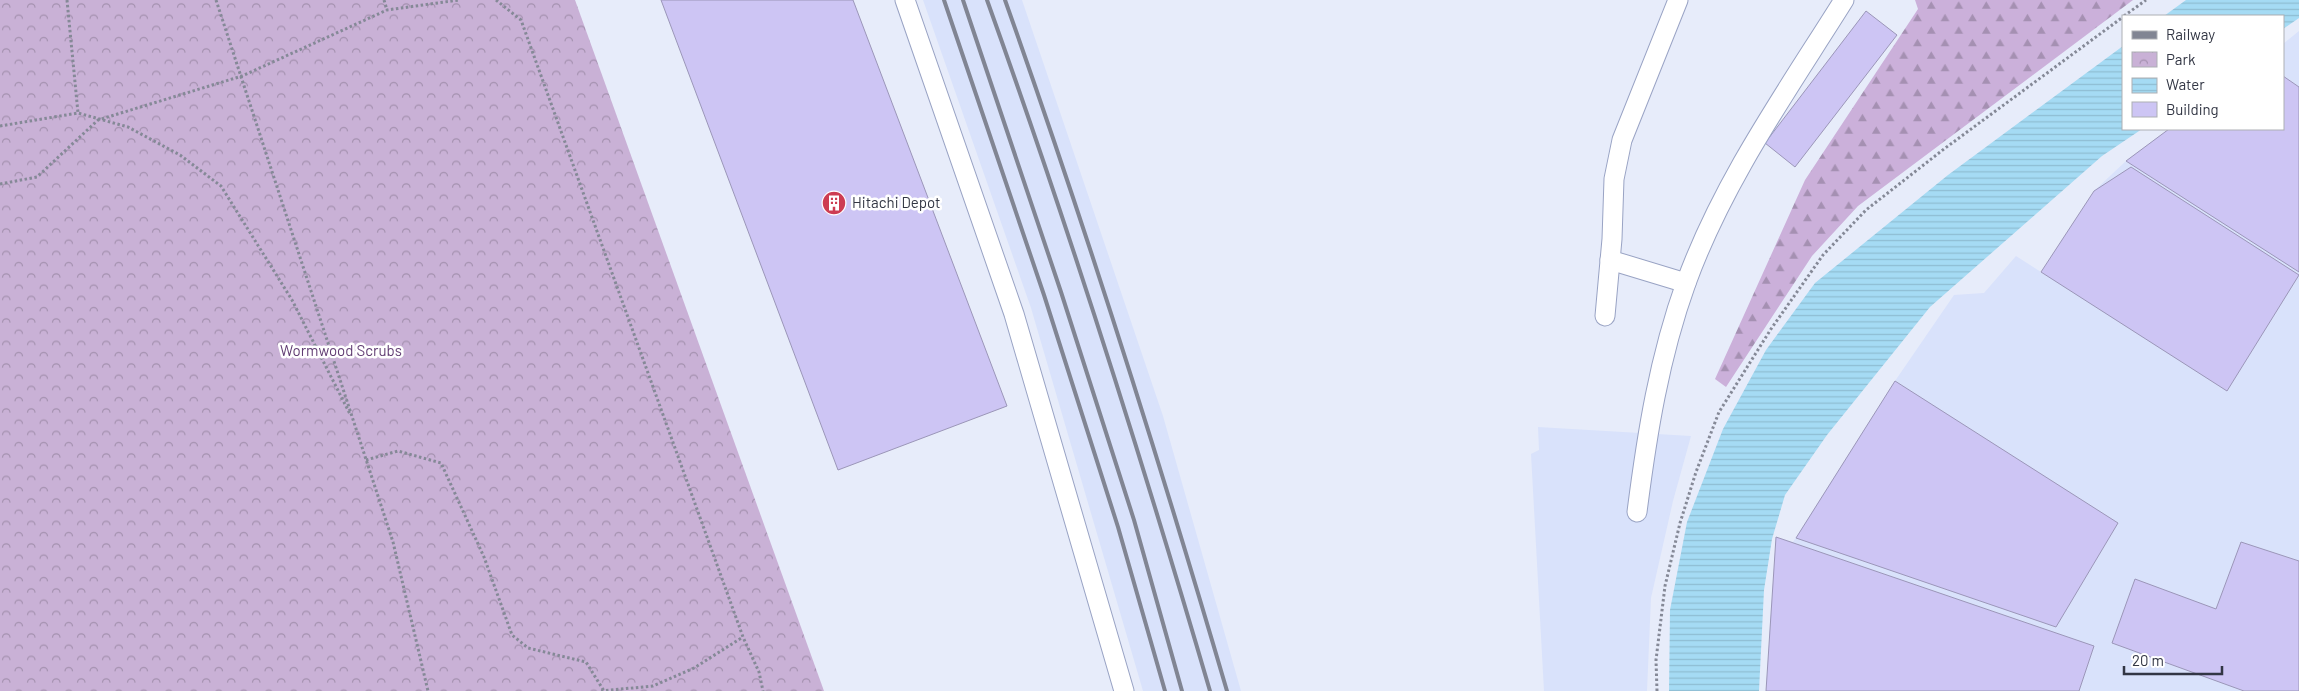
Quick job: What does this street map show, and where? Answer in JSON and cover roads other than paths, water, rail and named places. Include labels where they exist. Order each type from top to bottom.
[{"type":"lane","points":[[905,0],[1014,314],[1124,691]]},
{"type":"lane","points":[[1605,316],[1614,179],[1622,140],[1678,0]]},
{"type":"lane","points":[[1637,512],[1649,422],[1658,374],[1686,283],[1706,236],[1744,159],[1844,0]]},
{"type":"lane","points":[[1610,260],[1686,283]]},
{"type":"water","points":[[2186,0],[2299,0],[2299,18],[2284,28],[2284,15],[2165,15]]},
{"type":"water","points":[[2122,47],[2122,130],[2141,130],[2102,156],[1930,307],[1827,435],[1785,495],[1772,539],[1764,590],[1759,691],[1669,691],[1670,610],[1687,522],[1723,429],[1766,350],[1815,283],[1948,175]]},
{"type":"railway","points":[[944,0],[1044,295],[1118,527],[1165,691]]},
{"type":"railway","points":[[963,0],[1061,292],[1134,520],[1182,691]]},
{"type":"railway","points":[[987,0],[1104,344],[1210,691]]},
{"type":"railway","points":[[1005,0],[1121,344],[1227,691]]},
{"type":"place","name":"Hitachi Depot","points":[[834,203]]},
{"type":"park label","name":"Wormwood Scrubs","points":[[341,351]]}]
